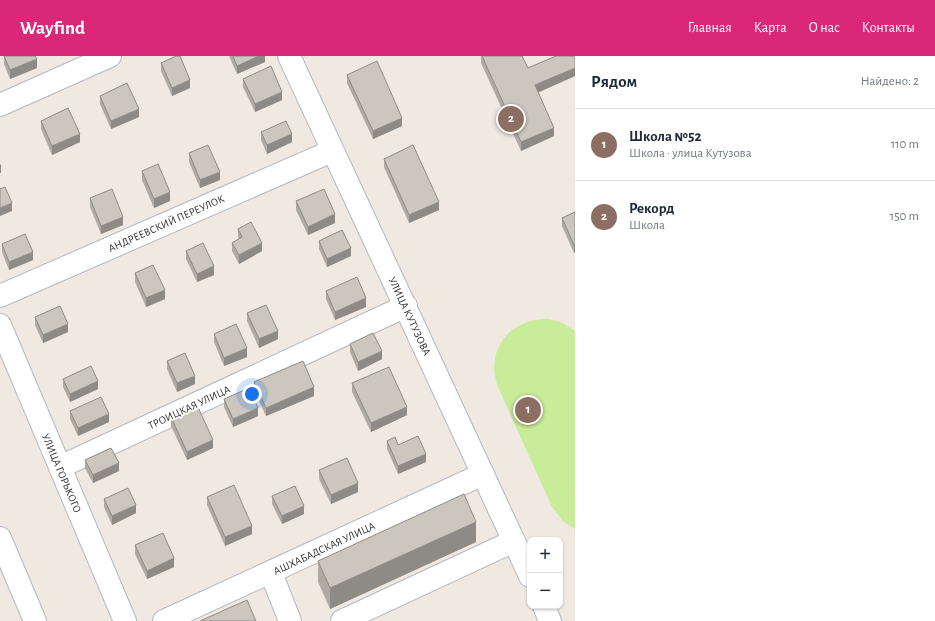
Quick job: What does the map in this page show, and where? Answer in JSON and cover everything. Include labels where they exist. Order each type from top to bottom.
[{"type":"street","points":[[0,105],[110,56]]},
{"type":"street","name":"УЛИЦА КУТУЗОВА","points":[[289,56],[529,573]]},
{"type":"street","name":"АНДРЕЕВСКИЙ ПЕРЕУЛОК","points":[[0,296],[332,151]]},
{"type":"street","name":"ТРОИЦКАЯ УЛИЦА","points":[[60,467],[406,306]]},
{"type":"street","name":"УЛИЦА ГОРЬКОГО","points":[[0,325],[125,621]]},
{"type":"street","name":"АШХАБАДСКАЯ УЛИЦА","points":[[164,621],[483,474]]},
{"type":"street","points":[[0,538],[35,621]]},
{"type":"street","points":[[342,621],[514,541]]},
{"type":"street","points":[[271,573],[290,621]]},
{"type":"street","points":[[545,609],[550,621]]},
{"type":"green space","points":[[549,319],[563,323],[575,331],[575,529],[564,522],[552,507],[498,387],[495,373],[495,360],[498,349],[504,338],[512,330],[535,320]]},
{"type":"building","points":[[4,56],[35,56],[37,59],[10,70]]},
{"type":"building","points":[[176,56],[180,56],[190,80],[172,88],[161,63]]},
{"type":"building","points":[[233,56],[259,56],[237,66]]},
{"type":"building","points":[[482,56],[522,56],[528,68],[556,56],[575,56],[575,68],[535,85],[554,128],[521,142]]},
{"type":"building","points":[[377,61],[402,118],[373,131],[347,75]]},
{"type":"building","points":[[271,66],[282,92],[255,104],[243,79]]},
{"type":"building","points":[[127,83],[139,109],[111,121],[100,96]]},
{"type":"building","points":[[68,108],[80,134],[52,146],[41,121]]},
{"type":"building","points":[[286,121],[292,134],[267,145],[261,132]]},
{"type":"building","points":[[208,145],[220,172],[200,180],[189,153]]},
{"type":"building","points":[[413,145],[439,202],[409,215],[384,159]]},
{"type":"building","points":[[158,164],[170,192],[154,199],[142,171]]},
{"type":"building","points":[[5,187],[12,203],[0,208],[0,189]]},
{"type":"building","points":[[112,189],[123,217],[101,226],[90,198]]},
{"type":"building","points":[[324,189],[335,214],[308,227],[296,201]]},
{"type":"building","points":[[575,212],[575,245],[574,245],[562,218]]},
{"type":"building","points":[[251,222],[262,243],[239,255],[232,243],[242,237],[238,229]]},
{"type":"building","points":[[342,230],[351,248],[327,259],[319,241]]},
{"type":"building","points":[[25,234],[33,252],[9,262],[2,244]]},
{"type":"building","points":[[203,243],[214,266],[197,274],[186,251]]},
{"type":"building","points":[[153,265],[165,290],[146,298],[135,273]]},
{"type":"building","points":[[357,277],[366,298],[335,312],[326,291]]},
{"type":"building","points":[[266,305],[278,331],[259,339],[247,313]]},
{"type":"building","points":[[60,306],[68,324],[43,335],[35,317]]},
{"type":"building","points":[[236,324],[247,348],[224,358],[214,334]]},
{"type":"building","points":[[373,333],[382,351],[358,362],[350,344]]},
{"type":"building","points":[[185,353],[195,376],[177,383],[167,361]]},
{"type":"building","points":[[303,361],[314,387],[266,408],[254,382]]},
{"type":"building","points":[[91,366],[98,381],[70,394],[63,379]]},
{"type":"building","points":[[389,367],[407,407],[371,423],[352,383]]},
{"type":"building","points":[[249,388],[258,408],[233,419],[224,399]]},
{"type":"building","points":[[101,397],[109,414],[78,428],[70,411]]},
{"type":"building","points":[[197,405],[213,440],[187,452],[171,417]]},
{"type":"building","points":[[418,436],[426,454],[398,466],[387,441],[395,437],[398,445]]},
{"type":"building","points":[[111,448],[119,463],[93,475],[85,460]]},
{"type":"building","points":[[347,458],[358,483],[331,495],[319,470]]},
{"type":"building","points":[[234,485],[252,526],[225,537],[207,497]]},
{"type":"building","points":[[295,486],[304,506],[282,516],[272,496]]},
{"type":"building","points":[[128,488],[136,505],[112,516],[104,499]]},
{"type":"building","points":[[464,494],[476,522],[330,588],[318,561]]},
{"type":"building","points":[[163,533],[174,558],[147,571],[135,545]]},
{"type":"building","points":[[247,600],[256,621],[200,621]]},
{"type":"place","name":"Рекорд","points":[[511,119]]},
{"type":"place","name":"Школа №52","points":[[528,410]]}]
